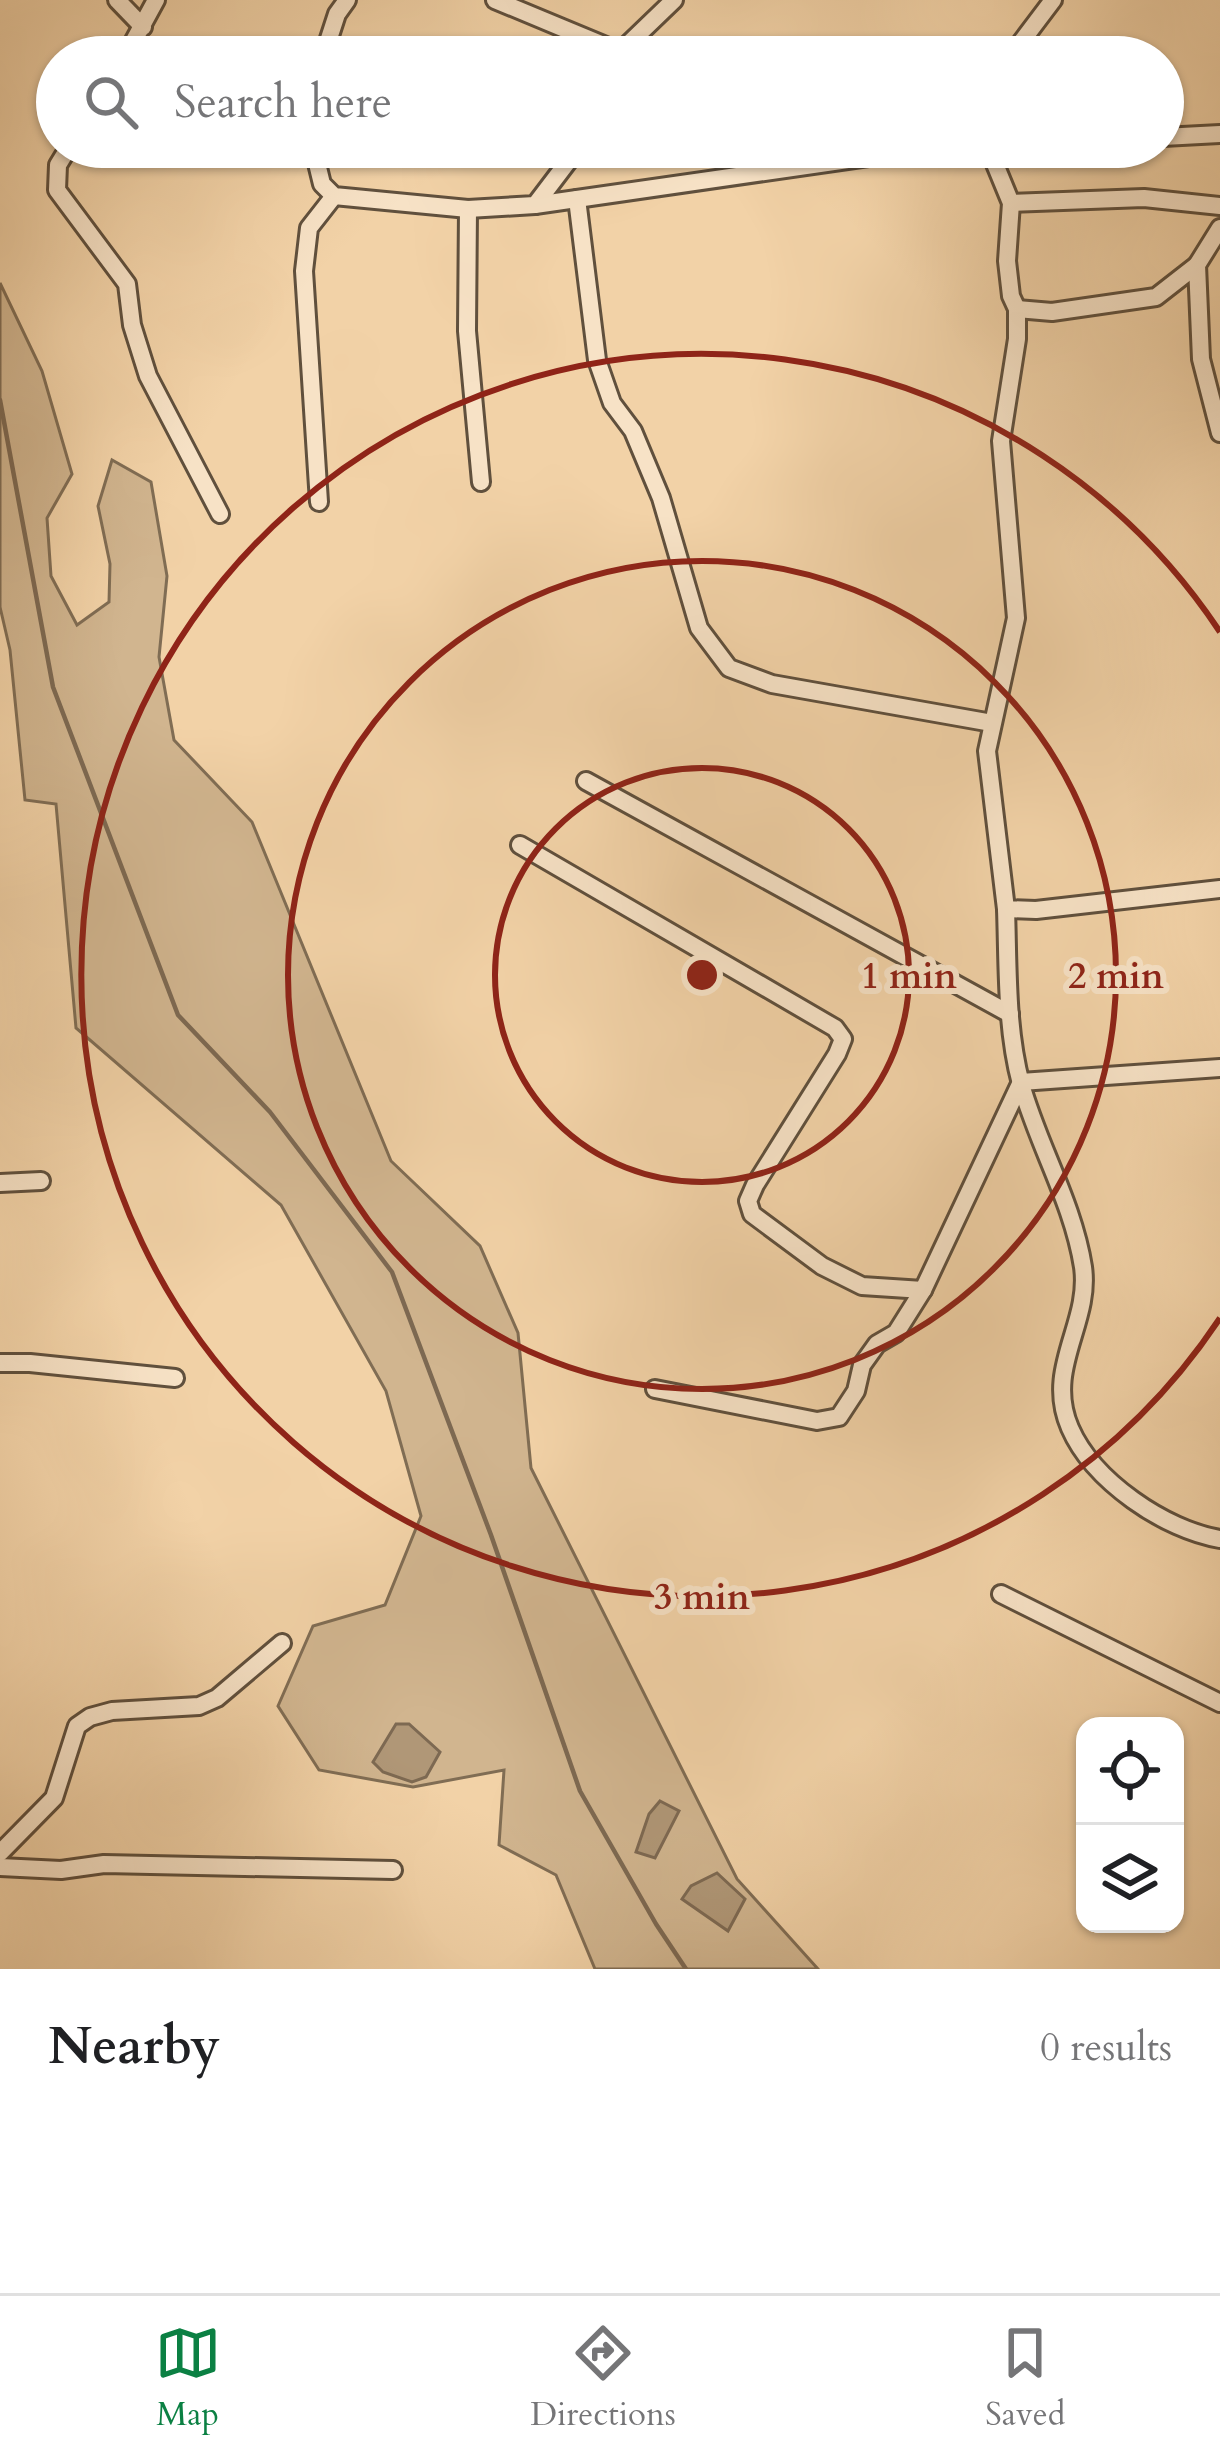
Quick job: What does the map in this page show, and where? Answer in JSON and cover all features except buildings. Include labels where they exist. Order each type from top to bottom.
[{"type":"street","points":[[117,0],[143,27]]},
{"type":"street","points":[[137,36],[156,0]]},
{"type":"street","points":[[330,36],[347,0]]},
{"type":"street","points":[[495,0],[578,36]]},
{"type":"street","points":[[638,36],[674,0]]},
{"type":"street","points":[[1026,36],[1053,0]]},
{"type":"street","points":[[1184,136],[1220,134]]},
{"type":"street","points":[[58,168],[57,190],[127,284],[132,325],[148,376],[220,514]]},
{"type":"street","points":[[318,168],[322,184],[334,196],[468,209],[536,205],[792,168]]},
{"type":"street","points":[[536,205],[563,168]]},
{"type":"street","points":[[997,168],[1011,203],[1007,260],[1017,310],[1001,441],[1016,618],[987,751],[1006,910],[1010,1014],[1021,1082],[1083,1269],[1080,1315],[1061,1368],[1069,1427],[1106,1480],[1189,1534],[1220,1539]]},
{"type":"street","points":[[319,502],[304,271],[309,228],[334,196]]},
{"type":"street","points":[[1011,203],[1144,198],[1220,206]]},
{"type":"street","points":[[577,199],[597,360],[612,403],[633,431],[661,497],[699,628],[729,668],[772,685],[992,723]]},
{"type":"street","points":[[468,209],[467,331],[481,482]]},
{"type":"street","points":[[1017,310],[1052,312],[1156,297],[1197,265],[1220,228]]},
{"type":"street","points":[[1197,265],[1202,359],[1220,433]]},
{"type":"street","points":[[586,781],[1010,1014]]},
{"type":"street","points":[[520,845],[835,1028],[842,1040],[837,1054],[755,1185],[748,1201],[752,1214],[822,1266],[862,1286],[923,1290]]},
{"type":"street","points":[[1006,910],[1220,889]]},
{"type":"street","points":[[1021,1082],[1220,1068]]},
{"type":"street","points":[[655,1389],[817,1421],[839,1417],[856,1391],[862,1365],[878,1344],[896,1334],[923,1290],[1021,1082]]},
{"type":"street","points":[[0,1184],[41,1181]]},
{"type":"street","points":[[0,1363],[175,1378]]},
{"type":"street","points":[[1001,1594],[1220,1703]]},
{"type":"street","points":[[0,1853],[54,1798],[77,1726],[112,1711],[199,1706],[218,1697],[283,1642]]},
{"type":"street","points":[[0,1867],[61,1870],[104,1864],[393,1870]]},
{"type":"shaded area","points":[[0,283],[42,371],[72,474],[47,518],[51,576],[77,625],[109,602],[110,564],[98,506],[112,460],[151,482],[167,576],[159,657],[174,740],[252,822],[391,1161],[480,1246],[518,1333],[531,1468],[737,1879],[818,1969],[595,1969],[556,1875],[499,1845],[504,1770],[413,1787],[319,1770],[278,1706],[313,1626],[385,1605],[421,1516],[386,1391],[281,1205],[76,1028],[56,804],[25,800],[10,650],[0,607]]},
{"type":"shaded area","points":[[396,1724],[409,1724],[440,1752],[426,1777],[412,1782],[383,1772],[373,1762]]},
{"type":"shaded area","points":[[660,1801],[679,1811],[655,1858],[636,1852],[649,1814]]},
{"type":"shaded area","points":[[717,1873],[745,1899],[728,1931],[682,1899],[691,1886]]},
{"type":"waterway","points":[[0,400],[53,687],[178,1015],[270,1112],[392,1272],[580,1791],[686,1969]]}]
